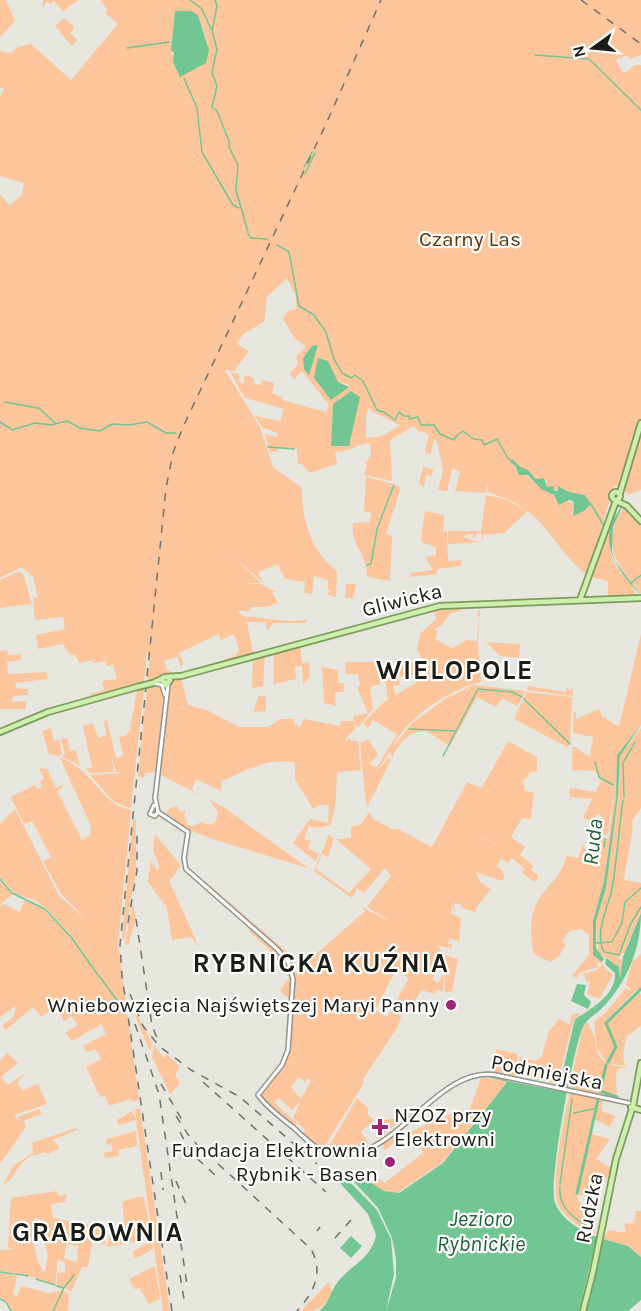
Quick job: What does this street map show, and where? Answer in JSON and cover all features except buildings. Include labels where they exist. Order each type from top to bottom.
[{"type":"main road","points":[[640,598],[582,596],[641,423]]},
{"type":"main road","points":[[617,496],[641,521]]},
{"type":"main road","name":"Gliwicka","points":[[0,732],[48,712],[137,687],[166,682],[178,676],[440,606],[570,600],[582,596]]},
{"type":"main road","name":"Rudzka","points":[[583,1311],[616,1156],[641,1063]]},
{"type":"main road","points":[[630,1105],[640,1110]]},
{"type":"street","points":[[166,682],[166,695]]},
{"type":"street","points":[[153,683],[162,685],[166,695]]},
{"type":"street","name":"Podmiejska","points":[[166,695],[155,797],[156,811],[188,832],[184,857],[186,868],[277,949],[291,969],[293,985],[287,1054],[281,1068],[258,1095],[316,1148],[342,1155],[378,1143],[449,1088],[468,1077],[491,1074],[630,1105]]},
{"type":"green space","points":[[0,0],[6,0],[15,21],[0,37]]},
{"type":"green space","points":[[43,0],[79,0],[63,11],[54,1],[50,4],[47,1],[43,8]]},
{"type":"green space","name":"Czarny Las","points":[[101,0],[641,0],[641,55],[631,59],[626,55],[616,60],[623,73],[634,65],[641,65],[641,490],[628,495],[624,487],[614,486],[587,575],[562,550],[535,517],[523,508],[487,492],[489,482],[485,493],[455,491],[460,472],[452,468],[447,491],[438,490],[443,471],[437,441],[434,439],[430,455],[425,452],[429,435],[422,431],[420,433],[414,426],[390,440],[392,481],[364,475],[367,464],[365,464],[371,455],[370,443],[335,452],[337,464],[310,473],[302,464],[298,464],[297,449],[278,448],[278,451],[270,452],[265,434],[277,437],[278,433],[263,428],[255,416],[280,421],[284,409],[245,398],[230,372],[239,374],[239,382],[245,383],[244,375],[254,378],[254,384],[261,385],[263,380],[274,383],[272,393],[282,397],[282,400],[326,412],[329,405],[302,371],[294,379],[289,374],[298,364],[296,357],[306,346],[295,339],[283,318],[287,312],[296,309],[296,296],[287,278],[267,297],[264,322],[243,334],[237,344],[249,351],[234,371],[225,370],[260,427],[273,467],[302,488],[304,512],[310,534],[321,555],[337,571],[336,597],[327,595],[331,590],[328,590],[328,580],[314,576],[312,594],[304,593],[305,582],[285,579],[278,564],[258,572],[263,583],[227,551],[261,583],[240,584],[261,584],[276,592],[272,592],[278,603],[267,607],[250,607],[250,611],[238,611],[242,616],[289,621],[307,620],[306,623],[273,623],[267,631],[266,622],[247,622],[253,654],[226,661],[225,659],[235,656],[239,651],[234,634],[221,640],[218,634],[179,653],[183,661],[181,669],[178,657],[165,660],[166,669],[176,675],[165,675],[147,682],[150,655],[147,652],[144,683],[134,685],[137,674],[133,686],[91,697],[90,694],[104,690],[102,681],[117,679],[113,665],[106,666],[106,661],[93,663],[93,660],[79,663],[75,654],[70,655],[63,644],[38,649],[36,635],[65,629],[63,617],[35,620],[33,598],[38,597],[33,577],[22,567],[0,578],[0,195],[10,205],[22,195],[24,183],[0,176],[0,97],[4,88],[0,88],[0,51],[11,53],[18,47],[31,44],[71,80],[118,24],[105,13],[107,10]],"holes":[[[175,11],[198,15],[208,44],[200,67],[178,73],[171,50]],[[334,374],[338,382],[347,384],[349,387],[314,378]],[[333,404],[352,439],[331,446]],[[369,407],[373,412],[400,425],[383,436],[366,438],[366,416]],[[516,465],[536,479],[546,480],[547,487],[558,491],[558,486],[569,492],[585,495],[589,505],[584,511],[572,514],[574,502],[556,500],[554,495],[517,472]]]},
{"type":"green space","points":[[64,18],[75,27],[70,33],[77,40],[72,46],[55,26]]},
{"type":"green space","points":[[423,467],[433,469],[432,476],[426,475],[424,487],[419,484]]},
{"type":"green space","points":[[366,477],[394,484],[376,529],[371,564],[377,530],[395,485],[401,487],[386,534],[392,536],[390,581],[367,577],[365,563],[354,537],[353,523],[370,522],[371,513],[364,512]]},
{"type":"green space","points":[[486,495],[504,499],[528,511],[504,533],[483,535],[483,541],[481,533],[477,533],[474,539],[472,538],[474,534],[468,534],[463,537],[475,541],[477,537],[476,541],[480,542],[448,544],[448,531],[481,531]]},
{"type":"green space","points":[[624,507],[641,526],[641,594],[614,554],[613,532]]},
{"type":"green space","points":[[425,511],[444,515],[443,530],[438,536],[443,531],[447,532],[448,561],[461,560],[462,566],[437,569],[437,574],[410,577],[411,573],[433,570],[425,557],[436,555],[436,547],[421,542]]},
{"type":"green space","points":[[607,528],[611,532],[610,545],[615,563],[629,581],[636,596],[608,595],[608,581],[591,577]]},
{"type":"green space","points":[[20,571],[32,604],[0,608],[0,580]]},
{"type":"green space","points":[[346,584],[356,584],[353,598],[345,598]]},
{"type":"green space","points":[[477,606],[461,608],[461,611],[451,613],[441,626],[434,629],[438,631],[435,639],[452,648],[467,640],[477,641],[479,617],[477,616],[480,606],[478,644],[481,682],[456,691],[430,706],[408,725],[393,747],[412,723],[445,699],[474,685],[526,691],[517,706],[502,698],[496,707],[477,697],[450,746],[426,731],[409,736],[401,743],[392,758],[390,752],[374,774],[388,758],[391,760],[367,807],[364,786],[367,783],[364,784],[360,744],[368,739],[378,755],[369,764],[377,767],[397,734],[373,720],[368,728],[363,723],[384,702],[416,683],[410,665],[424,662],[417,650],[420,634],[436,619],[434,610]]},
{"type":"green space","points":[[641,634],[641,725],[617,755],[616,799],[604,881],[593,921],[593,946],[603,964],[597,962],[598,967],[579,973],[577,978],[572,976],[589,955],[589,935],[581,929],[570,931],[562,941],[566,945],[559,956],[550,962],[534,954],[531,923],[535,907],[555,880],[566,856],[578,858],[583,844],[586,851],[593,850],[595,840],[609,838],[615,779],[608,834],[601,835],[603,820],[601,815],[597,814],[594,822],[583,818],[592,799],[570,797],[569,803],[570,788],[596,792],[601,781],[595,771],[572,770],[573,736],[573,746],[590,757],[593,737],[573,733],[574,713],[576,712],[576,719],[599,709],[602,716],[619,727]]},
{"type":"green space","points":[[486,642],[520,644],[519,658],[500,656]]},
{"type":"green space","points":[[300,646],[302,663],[309,662],[310,677],[303,684],[302,666],[295,667],[296,679],[266,686],[274,684],[274,652]]},
{"type":"green space","points":[[7,650],[8,655],[21,654],[21,660],[7,662],[8,674],[46,672],[48,679],[15,683],[16,688],[28,689],[28,695],[13,696],[12,702],[26,701],[26,709],[0,709],[0,651]]},
{"type":"green space","points":[[265,654],[263,686],[252,688],[253,660],[243,661]]},
{"type":"green space","points":[[396,659],[412,669],[413,675],[398,677],[400,685],[393,686],[396,695],[388,699],[385,678],[392,676],[391,667],[396,665]]},
{"type":"green space","points":[[345,662],[377,662],[380,684],[370,687],[373,709],[358,727],[354,723],[355,729],[345,739],[346,741],[350,738],[351,741],[358,741],[361,770],[337,772],[335,806],[330,825],[316,828],[309,826],[304,839],[311,841],[308,848],[319,854],[316,861],[293,843],[310,819],[328,823],[329,805],[320,805],[313,809],[295,779],[295,763],[285,761],[256,766],[222,781],[221,791],[196,779],[192,790],[225,808],[308,868],[209,838],[165,816],[169,809],[177,806],[180,812],[186,810],[184,816],[188,825],[194,826],[201,822],[211,825],[216,821],[218,812],[210,800],[159,774],[169,687],[173,680],[181,678],[188,705],[207,710],[239,727],[268,727],[281,719],[294,719],[295,724],[300,727],[304,719],[340,726],[341,721],[354,721],[354,716],[368,713],[357,687],[360,686],[358,674],[346,674]]},
{"type":"green space","points":[[322,667],[338,670],[338,683],[344,683],[344,692],[335,692],[336,706],[324,703]]},
{"type":"green space","points":[[160,685],[163,701],[156,772],[145,773],[144,778],[138,777],[147,687]]},
{"type":"green space","points":[[527,686],[566,692],[567,686],[570,692],[572,687],[573,696],[528,690]]},
{"type":"green space","points":[[144,688],[130,808],[114,802],[90,775],[125,773],[116,772],[111,755],[114,772],[90,773],[86,768],[92,768],[82,722],[85,726],[93,723],[98,738],[106,735],[104,721],[107,720],[116,758],[123,756],[119,737],[125,736],[130,730],[137,690]]},
{"type":"green space","points":[[527,692],[572,697],[570,744],[567,747],[514,719]]},
{"type":"green space","points":[[259,695],[266,697],[266,711],[253,712]]},
{"type":"green space","points":[[51,728],[54,741],[59,740],[62,754],[60,756],[49,754],[42,731]]},
{"type":"green space","points":[[641,728],[641,808],[632,821],[624,880],[641,883],[641,913],[624,953],[617,958],[622,959],[620,978],[619,967],[598,953],[596,921],[606,888],[618,795],[620,756]]},
{"type":"green space","points":[[67,738],[70,751],[76,750],[79,764],[83,767],[62,757],[65,754],[61,739]]},
{"type":"green space","points":[[508,741],[537,757],[537,771],[529,773],[528,777],[523,780],[525,791],[534,792],[531,819],[522,818],[511,837],[525,847],[520,855],[534,866],[531,870],[539,876],[535,882],[521,872],[525,869],[512,858],[508,863],[501,859],[497,866],[489,860],[503,871],[502,881],[476,872],[480,882],[491,889],[475,909],[477,912],[461,908],[461,904],[454,903],[455,913],[452,906],[451,914],[461,918],[459,941],[449,938],[448,944],[452,944],[451,948],[438,946],[443,959],[432,979],[438,983],[444,974],[443,991],[436,990],[435,994],[421,990],[408,1013],[403,1011],[397,1028],[363,1079],[364,1083],[323,1149],[303,1135],[305,1130],[293,1118],[301,1100],[292,1110],[279,1098],[274,1102],[297,1124],[294,1126],[259,1094],[287,1058],[294,986],[297,986],[295,973],[365,911],[361,907],[392,922],[367,907],[391,876],[385,868],[364,893],[357,888],[352,898],[314,871],[329,834],[334,839],[328,857],[322,854],[316,869],[349,893],[371,869],[336,839],[351,838],[351,827],[361,824],[369,812],[373,819],[432,847],[467,782],[482,788]],"holes":[[[396,970],[409,978],[395,1003],[397,1005],[395,1004],[387,1017],[375,1010]],[[299,1077],[305,1082],[308,1078],[311,1080],[301,1099],[291,1087]]]},
{"type":"green space","points":[[60,758],[81,770],[112,802],[131,810],[118,944],[139,1100],[132,1102],[131,1099],[109,1106],[105,1096],[100,1097],[86,1067],[101,1059],[96,1049],[87,1052],[83,1046],[106,1034],[102,1024],[72,1041],[65,1033],[78,1025],[71,1016],[64,1021],[56,1006],[41,1017],[33,1007],[6,1030],[2,1026],[14,1016],[16,1006],[0,1017],[0,906],[3,904],[20,912],[25,900],[42,908],[66,932],[119,1003],[69,933],[47,909],[35,900],[15,894],[0,877],[0,824],[15,809],[59,896],[87,920],[61,894],[43,861],[51,857],[32,821],[24,824],[11,797],[35,785],[37,789],[42,787],[40,782],[44,779],[39,768],[47,769],[56,788],[62,785],[59,776],[63,787],[57,791],[82,840],[90,835],[91,826]]},
{"type":"green space","points":[[133,820],[136,820],[136,871],[124,941],[122,938]]},
{"type":"green space","points":[[155,834],[181,866],[169,881],[199,947],[191,937],[172,940],[167,908],[148,882],[151,861],[157,870],[160,868],[153,850]]},
{"type":"green space","points":[[187,866],[286,951],[293,962],[294,969],[279,949]]},
{"type":"green space","points":[[0,881],[13,894],[0,904]]},
{"type":"green space","points":[[133,903],[136,919],[128,946],[125,943]]},
{"type":"green space","points":[[252,929],[276,950],[287,965],[290,974],[291,997],[285,996],[280,990],[289,978],[286,971],[272,952],[249,931]]},
{"type":"green space","points":[[641,954],[641,990],[636,990],[606,1021],[616,1047],[607,1063],[597,1048],[594,1022],[606,1012],[627,987],[629,991],[631,989],[626,985],[632,962]]},
{"type":"green space","points":[[444,955],[458,959],[452,992],[445,992]]},
{"type":"green space","points":[[603,964],[613,975],[599,999],[587,994],[590,982],[585,980],[585,975],[581,974],[597,970]]},
{"type":"green space","points":[[638,993],[641,994],[641,1026],[626,1037],[623,1055],[625,1066],[608,1063],[617,1047],[607,1023]]},
{"type":"green space","points":[[129,1000],[152,1043],[150,1052]]},
{"type":"green space","points":[[582,1012],[574,1019],[557,1084],[516,1074],[515,1078],[492,1071],[496,1049],[518,1054],[516,1072],[520,1057],[535,1061],[542,1057],[548,1033],[559,1019],[570,1025],[571,1015]]},
{"type":"green space","points":[[587,1022],[601,1058],[606,1062],[629,1068],[618,1069],[616,1099],[569,1087],[583,1027]]},
{"type":"green space","points":[[154,1045],[164,1058],[167,1054],[180,1067],[175,1074],[180,1083],[170,1094],[152,1057]]},
{"type":"green space","points":[[7,1053],[18,1063],[1,1077],[8,1085],[26,1073],[17,1083],[23,1090],[38,1084],[47,1104],[14,1115],[21,1122],[18,1117],[39,1109],[42,1114],[23,1121],[26,1127],[0,1164],[0,1061]]},
{"type":"green space","points":[[481,1077],[508,1081],[442,1163],[397,1193],[384,1191],[372,1184],[378,1178],[385,1183],[424,1152],[401,1131],[405,1134],[462,1109],[464,1115],[471,1106]]},
{"type":"green space","points":[[570,1093],[603,1100],[601,1111],[616,1116],[610,1127],[594,1119],[591,1134],[610,1139],[596,1159],[612,1168],[610,1179],[599,1176],[595,1181],[595,1196],[577,1195],[578,1201],[587,1212],[586,1227],[596,1232],[595,1234],[579,1226],[565,1215],[558,1205],[556,1196],[559,1150]]},
{"type":"green space","points":[[357,1098],[369,1109],[367,1114],[374,1120],[361,1132],[369,1143],[343,1152],[324,1150],[331,1143]]},
{"type":"green space","points":[[140,1108],[170,1311],[163,1311],[136,1120],[119,1125],[117,1120],[132,1111],[136,1119],[135,1110]]},
{"type":"green space","points":[[411,1109],[412,1112],[377,1139],[376,1135],[387,1127],[383,1120],[398,1118]]},
{"type":"green space","points":[[76,1128],[77,1130],[53,1140],[60,1148],[48,1154],[45,1152],[34,1156],[34,1154],[28,1158],[19,1166],[11,1179],[2,1186],[14,1165],[33,1153],[32,1143]]},
{"type":"green space","points":[[136,1131],[137,1146],[118,1150],[119,1156],[105,1158],[104,1153],[113,1151],[111,1144],[107,1145],[106,1139]]},
{"type":"green space","points":[[398,1131],[402,1135],[385,1151],[382,1143]]},
{"type":"green space","points":[[57,1191],[59,1196],[67,1194],[65,1202],[51,1204],[53,1218],[108,1228],[105,1244],[92,1242],[88,1267],[82,1267],[71,1292],[65,1288],[74,1274],[63,1288],[57,1285],[57,1273],[65,1272],[65,1262],[58,1260],[55,1285],[28,1276],[0,1271],[0,1250],[16,1249],[8,1248],[11,1198]],"holes":[[[35,1218],[42,1220],[44,1231],[49,1238],[44,1240],[48,1255],[45,1273],[41,1269],[34,1247]],[[66,1244],[78,1246],[77,1262],[64,1258]]]},
{"type":"green space","points":[[144,1197],[151,1232],[137,1241],[107,1247],[110,1233],[125,1229],[122,1202]]},
{"type":"green space","points":[[636,1211],[641,1211],[641,1257],[628,1246],[603,1239],[609,1230],[626,1233],[624,1224],[634,1223]]},
{"type":"green space","points":[[152,1240],[153,1249],[135,1259],[132,1252]]},
{"type":"green space","points":[[155,1266],[160,1299],[148,1304],[140,1288],[134,1289],[129,1279]]},
{"type":"green space","points":[[0,1273],[17,1276],[13,1294],[17,1296],[21,1286],[48,1293],[63,1290],[69,1294],[68,1311],[12,1311],[6,1301],[0,1298]]},
{"type":"green space","points":[[329,1282],[332,1294],[325,1303],[316,1310],[301,1311]]},
{"type":"water","points":[[175,11],[191,11],[198,15],[209,50],[206,63],[180,77],[173,62],[174,53],[171,50]]},
{"type":"water","points":[[318,345],[309,375],[304,369],[303,358],[312,346]]},
{"type":"water","points":[[318,358],[328,361],[338,382],[349,387],[331,400],[314,378]]},
{"type":"water","points":[[351,391],[360,397],[349,446],[331,446],[333,404]]},
{"type":"water","points":[[515,465],[528,470],[536,479],[544,478],[547,487],[553,486],[555,491],[558,491],[558,486],[569,492],[585,495],[591,504],[584,511],[573,516],[574,502],[569,500],[559,505],[554,495],[541,489],[528,475],[519,475]]},
{"type":"water","points":[[623,505],[613,527],[612,551],[615,560],[612,553],[609,542],[610,530],[614,518]]},
{"type":"water","points":[[616,562],[641,596],[624,575]]},
{"type":"water","points":[[641,725],[620,756],[618,795],[606,888],[596,921],[596,948],[604,959],[602,962],[593,955],[593,921],[604,881],[616,799],[617,755]]},
{"type":"water","name":"Jezioro Rybnickie","points":[[641,913],[635,952],[619,988],[583,1027],[573,1061],[558,1145],[555,1203],[572,1224],[597,1237],[579,1311],[319,1311],[342,1277],[370,1251],[376,1235],[368,1214],[339,1182],[351,1170],[384,1191],[399,1193],[443,1163],[508,1081],[558,1091],[575,1019],[601,1001],[612,988],[615,973],[605,964],[606,958],[619,967],[620,978],[623,957]]},
{"type":"water","points":[[577,984],[586,985],[584,995],[591,1002],[588,1009],[571,1001]]},
{"type":"water","points":[[351,1236],[362,1246],[351,1258],[340,1248]]},
{"type":"water","points":[[603,1239],[628,1246],[641,1257],[641,1300],[628,1311],[586,1311]]},
{"type":"pier","points":[[347,1174],[378,1208],[392,1238],[396,1259],[396,1278],[386,1311],[394,1274],[391,1239],[377,1210],[350,1182]]},
{"type":"waterway","points":[[190,0],[202,9],[212,31]]},
{"type":"waterway","points":[[215,0],[217,6],[212,31],[217,49],[212,73],[217,86],[212,107],[217,111],[229,141],[229,147],[238,165],[236,190],[248,232]]},
{"type":"waterway","points":[[127,48],[169,42]]},
{"type":"waterway","points":[[535,55],[589,59],[641,110]]},
{"type":"waterway","points":[[184,78],[197,108],[202,152],[233,205],[239,208]]},
{"type":"waterway","points":[[304,167],[312,152]]},
{"type":"waterway","points":[[305,174],[315,153]]},
{"type":"waterway","points":[[248,234],[251,238],[267,239]]},
{"type":"waterway","points":[[277,245],[289,252],[299,306],[314,315],[326,332],[334,359],[342,373],[351,378],[355,375],[363,381],[377,410],[395,420],[399,412],[404,416],[409,416],[409,419],[418,417],[421,425],[434,425],[440,434],[454,440],[463,431],[474,439],[482,440],[484,445],[497,439],[507,457],[516,466]]},
{"type":"waterway","points":[[5,402],[38,408]]},
{"type":"waterway","points":[[39,408],[55,423]]},
{"type":"waterway","points":[[9,427],[12,430],[35,423],[51,425],[67,421],[80,428],[100,431],[112,424],[129,425],[147,422],[166,433],[176,433]]},
{"type":"waterway","points":[[0,422],[8,427]]},
{"type":"waterway","points":[[268,447],[294,449]]},
{"type":"waterway","points":[[512,460],[523,470]]},
{"type":"waterway","points":[[367,565],[371,564],[377,529],[394,485]]},
{"type":"waterway","points":[[591,504],[604,526]]},
{"type":"waterway","points":[[631,583],[641,575]]},
{"type":"waterway","points":[[443,756],[478,689],[512,692],[522,697]]},
{"type":"waterway","points":[[524,699],[570,744]]},
{"type":"waterway","points":[[409,729],[456,731]]},
{"type":"waterway","name":"Ruda","points":[[624,797],[623,763],[635,742]]},
{"type":"waterway","points":[[595,762],[599,777],[613,785]]},
{"type":"waterway","points":[[623,800],[612,889],[601,929],[601,945],[604,952],[619,955],[631,923],[641,907]]},
{"type":"waterway","points":[[604,847],[605,839]]},
{"type":"waterway","points":[[0,879],[12,893],[45,909],[71,937],[98,975]]},
{"type":"waterway","points":[[595,943],[612,942],[622,923],[625,902],[641,888]]},
{"type":"waterway","points":[[99,976],[119,1003],[123,1002]]},
{"type":"waterway","points":[[608,1062],[616,1047],[606,1023],[641,989]]},
{"type":"waterway","points":[[606,1065],[600,1091],[617,1097]]},
{"type":"waterway","points":[[491,1077],[507,1081]]},
{"type":"waterway","points":[[560,1184],[572,1099]]},
{"type":"waterway","points":[[577,1193],[598,1100]]},
{"type":"waterway","points":[[574,1113],[592,1109]]},
{"type":"waterway","points":[[560,1187],[563,1205],[585,1225]]},
{"type":"waterway","points":[[0,1272],[13,1274]]},
{"type":"waterway","points":[[15,1274],[22,1275]]},
{"type":"waterway","points":[[23,1275],[28,1276]]},
{"type":"waterway","points":[[63,1289],[74,1275]]},
{"type":"waterway","points":[[36,1279],[45,1282]]},
{"type":"waterway","points":[[46,1282],[55,1285]]},
{"type":"waterway","points":[[57,1286],[63,1288]]},
{"type":"waterway","points":[[53,1311],[63,1290]]},
{"type":"waterway","points":[[0,1299],[6,1302],[11,1311]]},
{"type":"railway","points":[[172,1311],[122,976],[120,945],[166,488],[173,453],[183,427],[326,124],[381,0]]},
{"type":"railway","points":[[581,0],[641,44]]},
{"type":"railway","points":[[128,923],[137,870],[137,831]]},
{"type":"railway","points":[[136,919],[152,1025],[157,1038]]},
{"type":"railway","points":[[130,994],[143,1026],[159,1046],[191,1070],[240,1097],[317,1164]]},
{"type":"railway","points":[[135,1024],[159,1094],[187,1285]]},
{"type":"railway","points":[[203,1082],[326,1192]]},
{"type":"railway","points":[[161,1084],[182,1120]]},
{"type":"railway","points":[[176,1116],[191,1139],[311,1249],[317,1266],[317,1274],[308,1297],[297,1311]]},
{"type":"railway","points":[[180,1132],[190,1152],[215,1175]]},
{"type":"railway","points":[[161,1172],[163,1190]]},
{"type":"railway","points":[[176,1181],[188,1209]]},
{"type":"railway","points":[[335,1238],[352,1219]]},
{"type":"railway","points":[[317,1231],[320,1227]]},
{"type":"railway","points":[[180,1275],[185,1305]]},
{"type":"place","name":"Wniebowzięcia Najświętszej Maryi Panny","points":[[451,1005]]},
{"type":"place","name":"NZOZ przy Elektrowni","points":[[380,1127]]},
{"type":"place","name":"Fundacja Elektrownia Rybnik - Basen","points":[[390,1162]]},
{"type":"district","name":"WIELOPOLE","points":[[455,670]]},
{"type":"district","name":"RYBNICKA KUŹNIA","points":[[321,963]]},
{"type":"district","name":"GRABOWNIA","points":[[98,1232]]}]
